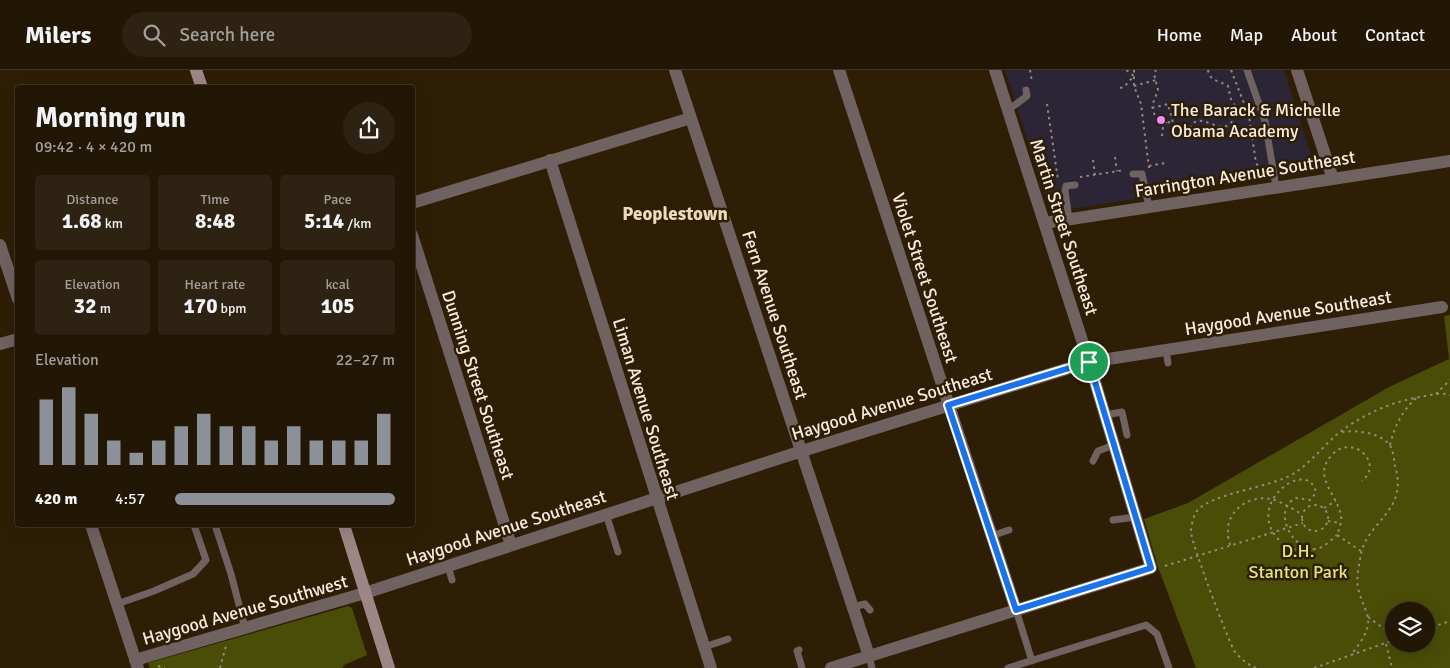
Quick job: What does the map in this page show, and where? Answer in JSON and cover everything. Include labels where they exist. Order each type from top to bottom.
[{"type":"main road","points":[[196,70],[201,85]]},
{"type":"main road","points":[[345,527],[389,668]]},
{"type":"street","name":"Fern Avenue Southeast","points":[[675,70],[802,450],[870,662]]},
{"type":"street","name":"Violet Street Southeast","points":[[839,70],[1016,610]]},
{"type":"street","name":"Martin Street Southeast","points":[[995,70],[1089,362],[1151,568],[1016,610]]},
{"type":"street","points":[[1297,70],[1332,179]]},
{"type":"street","points":[[415,202],[691,118]]},
{"type":"street","name":"Liman Avenue Southeast","points":[[550,160],[710,668]]},
{"type":"street","name":"Farrington Avenue Southeast","points":[[1044,223],[1450,161]]},
{"type":"street","name":"Dunning Street Southeast","points":[[415,244],[511,545]]},
{"type":"street","points":[[0,245],[15,290]]},
{"type":"street","name":"Haygood Avenue Southeast","points":[[365,593],[802,450],[1089,362],[1442,307]]},
{"type":"street","points":[[0,344],[15,340]]},
{"type":"street","points":[[92,527],[136,664]]},
{"type":"street","name":"Haygood Avenue Southwest","points":[[136,664],[245,628],[365,593]]},
{"type":"street","points":[[831,668],[870,662],[1016,610]]},
{"type":"lane","points":[[1247,70],[1265,121],[1276,187]]},
{"type":"lane","points":[[1008,110],[1027,96],[1026,90]]},
{"type":"lane","points":[[1133,174],[1142,174],[1149,207]]},
{"type":"lane","points":[[1069,219],[1065,191],[1066,186],[1076,181]]},
{"type":"lane","points":[[1166,350],[1168,363]]},
{"type":"lane","points":[[1105,415],[1122,412],[1127,435]]},
{"type":"lane","points":[[1092,461],[1098,451],[1114,445]]},
{"type":"lane","points":[[606,514],[618,552]]},
{"type":"lane","points":[[1113,520],[1136,517]]},
{"type":"lane","points":[[117,604],[193,574],[206,560],[195,527]]},
{"type":"lane","points":[[215,527],[231,574],[245,628]]},
{"type":"lane","points":[[991,536],[1009,530]]},
{"type":"lane","points":[[448,566],[452,580]]},
{"type":"lane","points":[[853,607],[865,604],[870,610]]},
{"type":"lane","points":[[1016,610],[1032,661]]},
{"type":"lane","points":[[1008,668],[1146,625],[1157,634],[1169,668]]},
{"type":"lane","points":[[704,647],[728,639]]},
{"type":"lane","points":[[799,650],[797,651],[802,668]]},
{"type":"path","points":[[1126,70],[1134,76]]},
{"type":"path","points":[[1134,70],[1134,86],[1141,104],[1150,174]]},
{"type":"path","points":[[1152,108],[1168,104],[1173,123],[1156,120],[1152,108],[1152,103],[1158,90],[1154,74],[1156,70]]},
{"type":"path","points":[[1231,70],[1249,116],[1256,163],[1264,174]]},
{"type":"path","points":[[1208,71],[1216,82],[1228,86],[1236,84]]},
{"type":"path","points":[[1120,88],[1124,87],[1134,76]]},
{"type":"path","points":[[1208,80],[1212,79]]},
{"type":"path","points":[[1134,86],[1157,80]]},
{"type":"path","points":[[1216,82],[1217,88]]},
{"type":"path","points":[[1183,138],[1187,136],[1192,125],[1200,120],[1217,126],[1226,126],[1234,120],[1235,112],[1231,107],[1228,86]]},
{"type":"path","points":[[1047,104],[1058,181]]},
{"type":"path","points":[[1162,136],[1163,127],[1167,121]]},
{"type":"path","points":[[1189,133],[1194,138]]},
{"type":"path","points":[[1115,157],[1117,171]]},
{"type":"path","points":[[1093,160],[1095,175]]},
{"type":"path","points":[[1148,166],[1165,163]]},
{"type":"path","points":[[1076,181],[1095,175],[1125,170]]},
{"type":"path","points":[[1436,394],[1450,380]]},
{"type":"path","points":[[1256,668],[1244,662],[1234,650],[1198,556],[1190,532],[1197,510],[1210,502],[1275,482],[1292,474],[1309,462],[1356,421],[1379,409],[1403,399],[1436,394],[1450,395]]},
{"type":"path","points":[[1351,655],[1363,640],[1368,616],[1358,588],[1358,568],[1361,550],[1368,536],[1389,510],[1396,495],[1398,477],[1390,445],[1403,411],[1416,397]]},
{"type":"path","points":[[1342,432],[1352,430],[1365,432],[1380,438],[1390,445]]},
{"type":"path","points":[[1310,500],[1316,493],[1315,488],[1311,482],[1303,480],[1295,480],[1284,486],[1272,499],[1269,518],[1272,532],[1280,541],[1296,550],[1306,551],[1325,546],[1337,535],[1342,518],[1324,477],[1324,470],[1331,455],[1338,450],[1354,447],[1361,450],[1368,457],[1369,468],[1366,477],[1362,481]]},
{"type":"path","points":[[1230,545],[1228,529],[1233,514],[1250,500],[1261,497],[1272,499],[1302,514]]},
{"type":"path","points":[[1310,500],[1296,498],[1291,500],[1285,518],[1291,537],[1298,543],[1315,549]]},
{"type":"path","points":[[1310,500],[1312,505]]},
{"type":"path","points":[[1324,508],[1336,501]]},
{"type":"path","points":[[1316,505],[1324,508],[1328,516],[1324,527],[1317,531],[1309,529],[1303,523],[1302,514],[1308,507],[1316,505]]},
{"type":"path","points":[[1327,521],[1341,523]]},
{"type":"path","points":[[1165,566],[1303,523]]},
{"type":"path","points":[[1337,535],[1361,550]]},
{"type":"path","points":[[1368,616],[1385,629]]},
{"type":"path","points":[[1435,626],[1450,621]]},
{"type":"path","points":[[220,668],[227,645],[226,640]]},
{"type":"path","points":[[1314,668],[1385,643]]},
{"type":"path","points":[[1388,652],[1392,668]]},
{"type":"shaded area","name":"The Barack & Michelle Obama Academy","points":[[1005,70],[1284,70],[1316,171],[1051,212]]},
{"type":"green space","name":"D.H. Stanton Park","points":[[1450,315],[1450,668],[1196,668],[1158,567],[1144,519],[1188,503],[1389,387],[1449,359],[1444,316]]},
{"type":"green space","points":[[348,606],[352,608],[367,655],[344,665],[342,668],[150,668],[148,663]]},
{"type":"place","name":"The Barack & Michelle Obama Academy","points":[[1161,120]]},
{"type":"district","name":"Peoplestown","points":[[675,214]]},
{"type":"route","points":[[1089,362],[1151,568],[1016,610],[948,405],[1089,362]]}]
